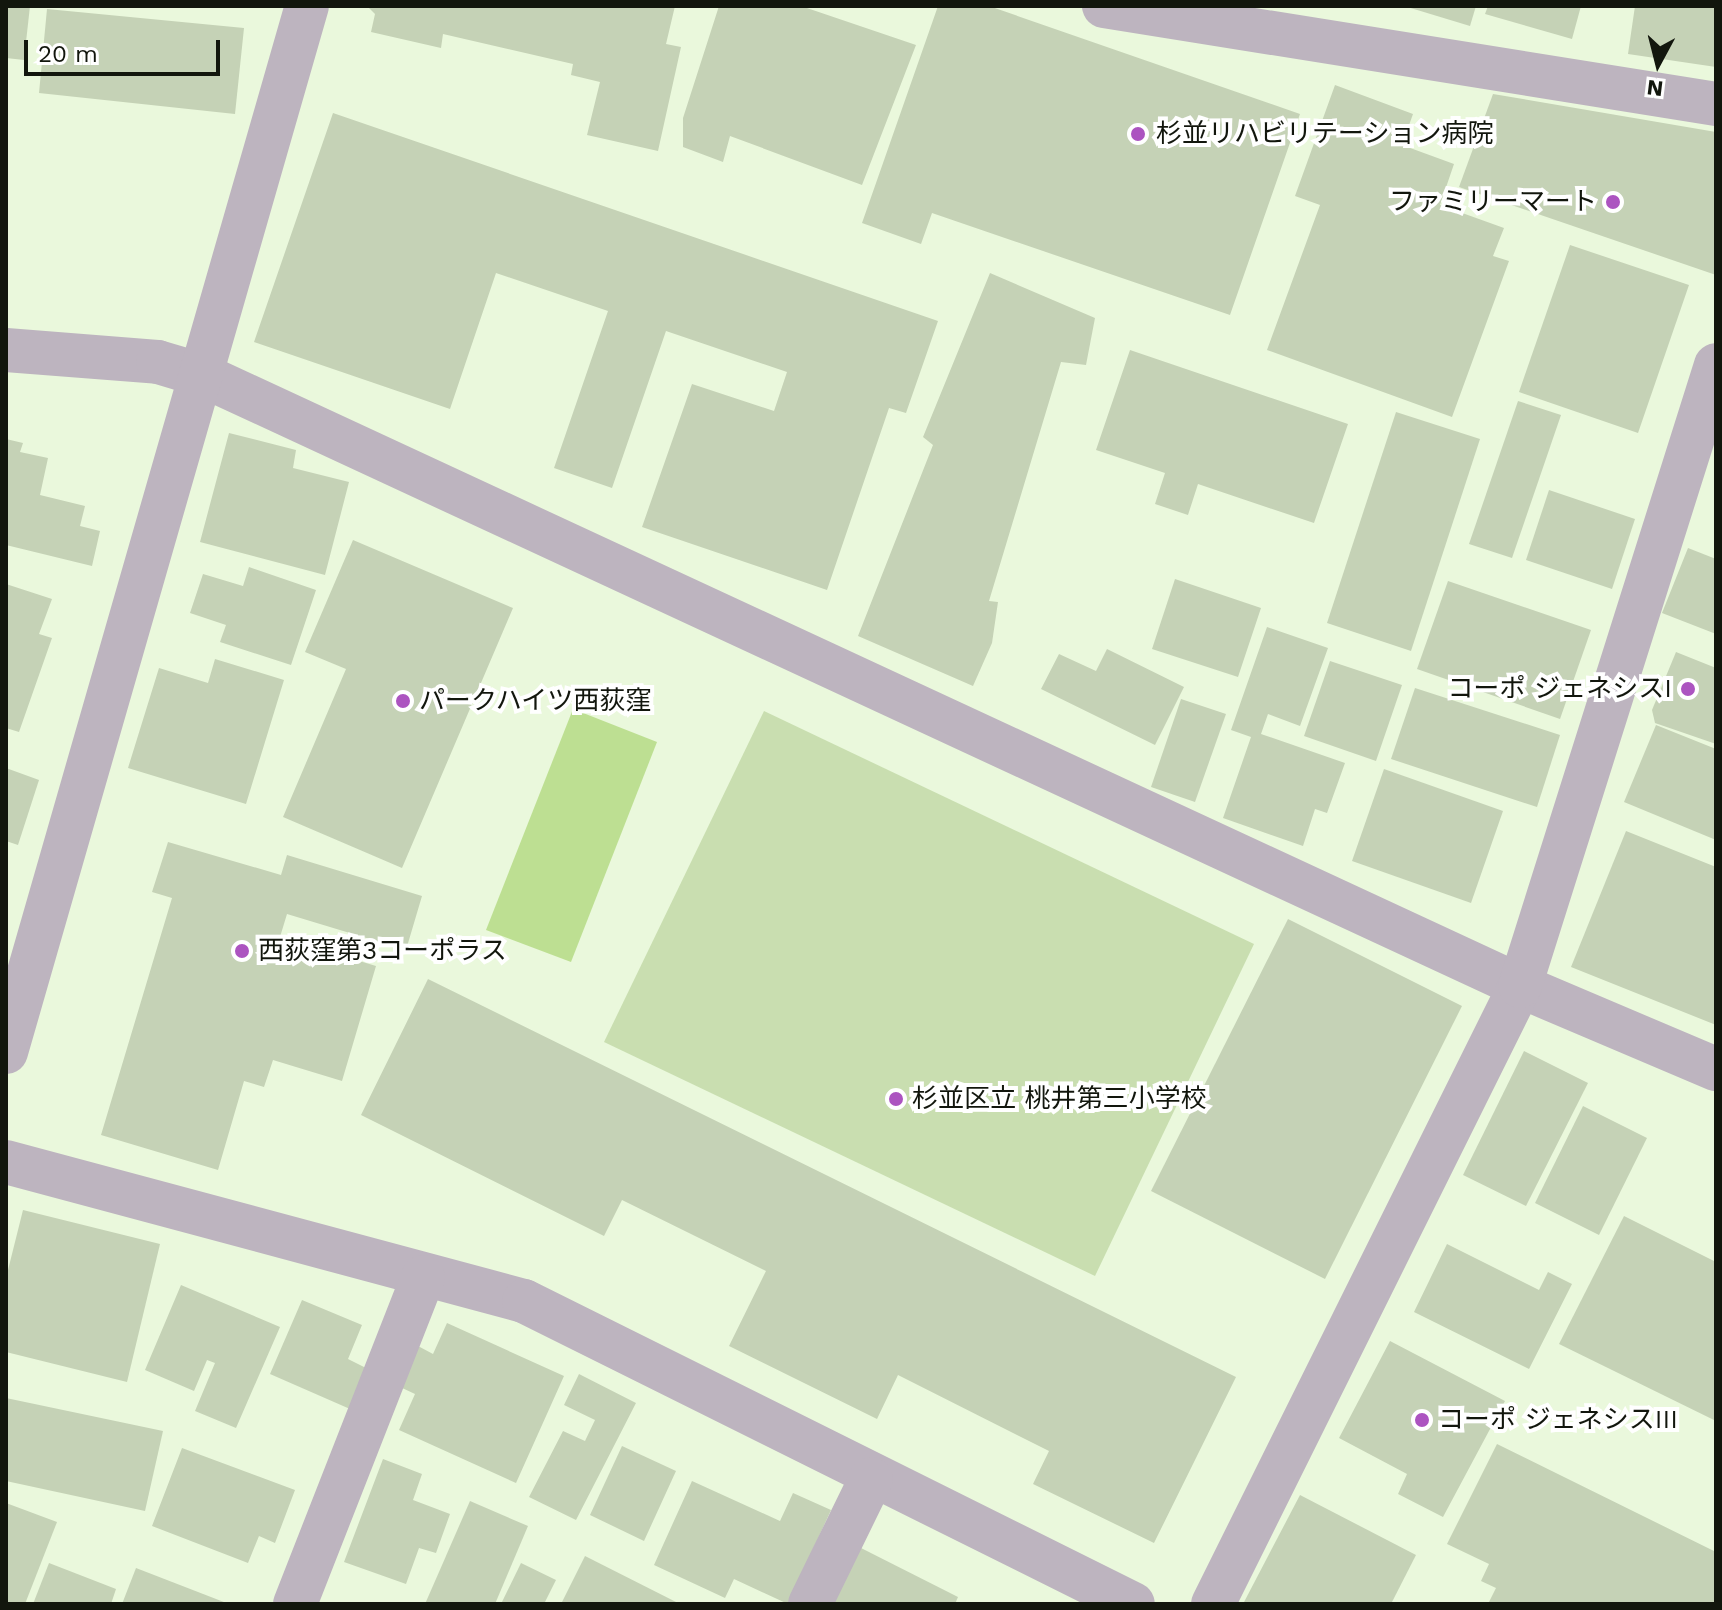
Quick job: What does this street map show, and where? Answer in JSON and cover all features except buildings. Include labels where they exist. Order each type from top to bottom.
[{"type":"street","points":[[6,1052],[307,6]]},
{"type":"street","points":[[1104,6],[1716,104]]},
{"type":"street","points":[[6,350],[158,362],[202,375],[1520,986],[1716,1069]]},
{"type":"street","points":[[1213,1604],[1520,986],[1716,365]]},
{"type":"street","points":[[6,1162],[423,1277],[524,1301],[871,1479],[1133,1604]]},
{"type":"street","points":[[295,1604],[423,1277]]},
{"type":"street","points":[[810,1604],[871,1479]]},
{"type":"shaded area","points":[[573,709],[657,742],[571,962],[486,930]]},
{"type":"shaded area","points":[[764,711],[1254,944],[1095,1276],[604,1042]]},
{"type":"place","name":"杉並リハビリテーション病院","points":[[1138,134]]},
{"type":"place","name":"ファミリーマート","points":[[1613,202]]},
{"type":"place","name":"コーポ ジェネシスI","points":[[1688,689]]},
{"type":"place","name":"パークハイツ西荻窪","points":[[403,701]]},
{"type":"place","name":"西荻窪第3コーポラス","points":[[242,951]]},
{"type":"place","name":"杉並区立 桃井第三小学校","points":[[896,1099]]},
{"type":"place","name":"コーポ ジェネシスIII","points":[[1422,1420]]}]
